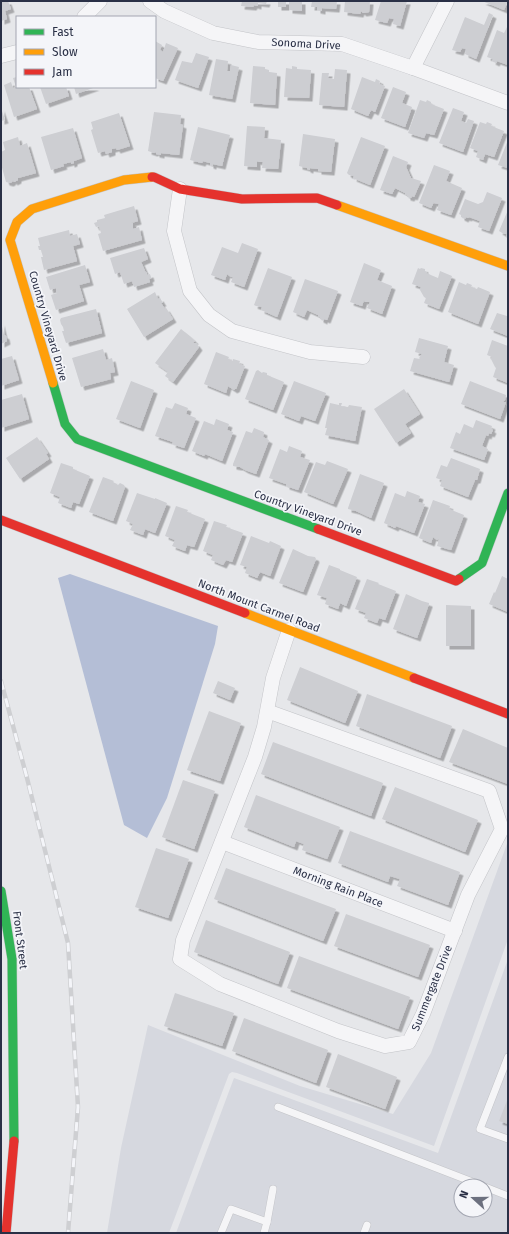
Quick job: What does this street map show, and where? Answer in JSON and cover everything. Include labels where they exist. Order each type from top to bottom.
[{"type":"street","points":[[85,16],[100,1]]},
{"type":"street","name":"Sonoma Drive","points":[[150,1],[164,11],[212,33],[258,42],[342,44],[508,103]]},
{"type":"street","points":[[413,68],[447,1]]},
{"type":"street","points":[[1,56],[16,52]]},
{"type":"street","name":"Country Vineyard Drive","points":[[508,266],[318,198],[242,199],[180,189],[154,177],[124,180],[32,209],[17,222],[10,240],[65,424],[77,440],[456,581],[482,563],[508,493]]},
{"type":"street","points":[[180,189],[174,231],[190,291],[209,315],[232,331],[310,352],[363,357]]},
{"type":"street","name":"North Mount Carmel Road","points":[[1,520],[508,714]]},
{"type":"street","name":"Summergate Drive","points":[[267,711],[489,791],[502,829],[468,896],[423,1014],[409,1042],[386,1046],[338,1031],[220,984],[180,959],[183,940],[255,757],[274,678],[289,630]]},
{"type":"street","name":"Morning Rain Place","points":[[222,842],[455,931]]},
{"type":"street","name":"Front Street","points":[[1,891],[12,959],[7,1012],[15,1134],[6,1233]]},
{"type":"lane","points":[[508,1057],[480,1129],[508,1139]]},
{"type":"lane","points":[[278,1107],[463,1178]]},
{"type":"lane","points":[[264,1233],[273,1189]]},
{"type":"lane","points":[[493,1190],[508,1196]]},
{"type":"lane","points":[[221,1233],[231,1209],[267,1222]]},
{"type":"lane","points":[[364,1233],[367,1225]]},
{"type":"shaded area","points":[[508,841],[508,939],[434,1146],[232,1072],[229,1074],[169,1233],[107,1233],[121,1148],[148,1025],[300,1086],[393,1114],[431,1053]]},
{"type":"shaded area","points":[[508,959],[508,1233],[176,1233],[234,1078],[438,1153]]},
{"type":"water","points":[[70,574],[218,626],[215,644],[167,798],[147,838],[124,825],[58,578]]},
{"type":"building","points":[[1,1],[8,1],[11,9],[5,11],[7,19],[1,21]]},
{"type":"building","points":[[242,1],[267,1],[266,4],[258,3],[258,6],[254,5],[253,7],[241,6]]},
{"type":"building","points":[[278,1],[286,1],[286,7],[278,7]]},
{"type":"building","points":[[289,1],[302,1],[302,11],[289,10]]},
{"type":"building","points":[[312,1],[337,1],[336,9],[322,8],[322,11],[317,10],[317,7],[311,7]]},
{"type":"building","points":[[345,1],[370,1],[369,12],[363,13],[361,11],[360,14],[344,12]]},
{"type":"building","points":[[381,1],[407,1],[400,26],[393,24],[394,19],[389,18],[387,23],[375,20]]},
{"type":"building","points":[[482,1],[508,1],[504,10]]},
{"type":"building","points":[[489,13],[493,15],[476,59],[465,54],[466,49],[462,48],[460,52],[452,50],[465,17],[484,25]]},
{"type":"building","points":[[507,27],[508,65],[497,61],[496,63],[492,61],[493,59],[487,57],[497,30],[504,33]]},
{"type":"building","points":[[156,42],[162,45],[160,50],[163,52],[166,43],[178,48],[163,81],[156,78]]},
{"type":"building","points":[[196,53],[209,57],[198,88],[175,80],[182,61],[192,63]]},
{"type":"building","points":[[216,59],[228,61],[227,71],[230,71],[231,65],[239,67],[232,99],[209,95]]},
{"type":"building","points":[[253,66],[265,67],[265,69],[269,70],[269,72],[277,73],[275,105],[250,103]]},
{"type":"building","points":[[292,66],[297,67],[297,69],[311,70],[309,98],[284,97],[286,68],[292,69]]},
{"type":"building","points":[[335,69],[347,70],[344,107],[319,105],[322,73],[329,73],[328,78],[334,79]]},
{"type":"building","points":[[16,77],[16,87],[13,78]]},
{"type":"building","points":[[362,77],[375,82],[376,79],[380,81],[379,84],[385,86],[375,112],[371,110],[368,116],[351,109]]},
{"type":"building","points":[[11,82],[13,88],[29,88],[37,109],[14,117],[4,85]]},
{"type":"building","points":[[393,87],[406,92],[402,103],[412,107],[405,127],[381,118]]},
{"type":"building","points":[[40,88],[66,88],[69,96],[46,104]]},
{"type":"building","points":[[74,88],[93,88],[76,94]]},
{"type":"building","points":[[420,100],[426,102],[427,100],[431,102],[431,104],[444,109],[434,135],[426,133],[424,138],[408,133]]},
{"type":"building","points":[[1,108],[5,120],[1,121]]},
{"type":"building","points":[[453,108],[464,112],[461,121],[466,123],[468,119],[474,121],[463,152],[439,143]]},
{"type":"building","points":[[154,112],[181,115],[180,124],[183,125],[179,155],[161,153],[161,155],[156,154],[156,152],[154,153],[148,151]]},
{"type":"building","points":[[119,113],[130,146],[117,150],[116,148],[112,149],[112,152],[106,154],[105,151],[98,153],[91,130],[93,129],[91,122]]},
{"type":"building","points":[[480,122],[486,124],[487,122],[492,124],[491,126],[504,131],[494,157],[485,154],[483,160],[476,157],[478,151],[470,148]]},
{"type":"building","points":[[247,126],[265,127],[264,138],[281,140],[278,169],[262,168],[263,162],[257,161],[257,167],[244,166]]},
{"type":"building","points":[[198,127],[230,135],[222,166],[213,164],[213,166],[210,165],[210,163],[203,161],[202,163],[190,160]]},
{"type":"building","points":[[73,128],[82,158],[74,161],[74,163],[71,164],[71,162],[63,164],[64,166],[51,170],[41,137]]},
{"type":"building","points":[[303,134],[335,139],[331,172],[318,171],[318,169],[310,168],[310,170],[299,166]]},
{"type":"building","points":[[18,137],[20,146],[27,143],[36,173],[18,178],[18,180],[14,182],[13,180],[10,183],[6,182],[1,164],[1,152],[5,150],[3,142]]},
{"type":"building","points":[[361,137],[385,146],[370,185],[353,178],[354,176],[347,173]]},
{"type":"building","points":[[508,140],[508,168],[498,165]]},
{"type":"building","points":[[393,156],[408,162],[406,167],[411,178],[421,181],[414,197],[407,197],[405,193],[395,188],[392,194],[380,190]]},
{"type":"building","points":[[434,165],[450,171],[446,181],[462,188],[451,215],[437,210],[439,204],[434,202],[431,208],[419,203]]},
{"type":"building","points":[[487,192],[502,198],[489,231],[478,227],[480,221],[469,217],[466,217],[465,219],[459,214],[465,199],[478,204],[483,202]]},
{"type":"building","points":[[134,206],[138,221],[131,223],[133,223],[133,229],[139,227],[142,240],[103,251],[98,234],[101,233],[99,226],[96,227],[94,223],[97,222],[97,220],[105,218],[104,215]]},
{"type":"building","points":[[508,210],[508,237],[506,236],[507,234],[499,231]]},
{"type":"building","points":[[69,230],[70,236],[77,234],[80,244],[73,246],[77,261],[44,270],[41,257],[43,257],[38,246],[40,246],[38,238]]},
{"type":"building","points":[[242,243],[258,249],[244,287],[231,282],[233,277],[227,274],[225,280],[211,275],[222,247],[238,253]]},
{"type":"building","points":[[144,248],[148,259],[141,262],[146,273],[147,272],[147,275],[150,274],[150,282],[134,287],[132,281],[124,284],[120,272],[115,274],[110,258]]},
{"type":"building","points":[[364,263],[381,270],[377,280],[392,286],[382,314],[367,308],[370,302],[365,302],[364,300],[362,306],[350,302]]},
{"type":"building","points":[[85,265],[90,282],[79,285],[84,301],[56,310],[51,295],[57,293],[56,288],[50,290],[46,277]]},
{"type":"building","points":[[268,268],[292,277],[277,317],[261,310],[262,307],[254,305]]},
{"type":"building","points":[[418,268],[425,269],[427,272],[426,273],[438,278],[440,271],[452,276],[439,309],[424,303],[426,298],[420,290],[421,287],[412,284]]},
{"type":"building","points":[[305,279],[338,291],[327,320],[324,319],[324,321],[320,319],[318,315],[307,310],[304,317],[293,312]]},
{"type":"building","points":[[459,282],[466,285],[467,283],[472,285],[471,287],[477,289],[478,287],[490,292],[478,324],[448,312]]},
{"type":"building","points":[[155,292],[158,299],[160,298],[163,303],[161,303],[173,319],[144,337],[127,309]]},
{"type":"building","points":[[96,309],[102,333],[66,343],[62,331],[64,331],[60,320],[61,318]]},
{"type":"building","points":[[497,313],[507,316],[508,313],[508,336],[490,329]]},
{"type":"building","points":[[1,322],[7,341],[1,344]]},
{"type":"building","points":[[181,329],[195,341],[193,343],[196,343],[199,347],[173,382],[165,376],[168,372],[155,363]]},
{"type":"building","points":[[419,338],[448,346],[444,362],[454,365],[449,382],[410,371],[414,358],[420,359],[419,358],[422,354],[415,352]]},
{"type":"building","points":[[492,340],[508,346],[508,383],[493,377],[496,368],[491,359],[492,357],[487,355]]},
{"type":"building","points":[[103,349],[106,360],[112,358],[115,372],[110,373],[111,379],[81,387],[72,358]]},
{"type":"building","points":[[216,352],[229,357],[228,359],[233,361],[233,359],[240,361],[239,364],[245,366],[236,389],[234,390],[228,386],[226,393],[204,384]]},
{"type":"building","points":[[12,356],[19,380],[1,386],[1,359]]},
{"type":"building","points":[[258,370],[284,382],[273,410],[245,399],[256,371]]},
{"type":"building","points":[[131,381],[154,390],[140,428],[116,419]]},
{"type":"building","points":[[294,381],[326,393],[315,421],[301,416],[299,421],[281,414]]},
{"type":"building","points":[[470,381],[506,395],[503,402],[506,402],[500,419],[461,404]]},
{"type":"building","points":[[404,389],[420,414],[405,424],[411,433],[396,443],[374,409]]},
{"type":"building","points":[[22,394],[29,419],[1,428],[1,400]]},
{"type":"building","points":[[175,403],[188,408],[186,414],[196,418],[184,448],[172,444],[173,442],[155,436],[166,407],[172,409]]},
{"type":"building","points":[[330,403],[339,405],[339,403],[342,403],[341,406],[348,407],[349,405],[362,407],[355,441],[325,435]]},
{"type":"building","points":[[216,419],[229,424],[227,430],[233,432],[222,461],[205,454],[204,456],[192,451],[204,421],[214,425]]},
{"type":"building","points":[[476,420],[492,426],[491,429],[493,430],[491,434],[489,433],[488,436],[486,435],[482,446],[488,449],[484,460],[450,448],[456,432],[460,434],[464,424],[473,428]]},
{"type":"building","points":[[254,428],[264,432],[263,437],[269,440],[256,474],[240,467],[233,466],[246,431],[252,433]]},
{"type":"building","points":[[37,437],[48,453],[46,454],[49,459],[20,479],[6,458]]},
{"type":"building","points":[[289,446],[302,451],[300,457],[310,460],[298,490],[269,478],[280,449],[287,452]]},
{"type":"building","points":[[451,458],[480,469],[477,480],[475,480],[468,497],[440,486],[442,480],[436,478],[441,465],[447,467]]},
{"type":"building","points":[[327,461],[348,469],[333,504],[304,492],[316,462],[325,465]]},
{"type":"building","points":[[61,463],[73,467],[73,469],[90,476],[79,504],[73,502],[71,508],[58,503],[60,497],[50,493]]},
{"type":"building","points":[[360,474],[384,483],[371,518],[348,509]]},
{"type":"building","points":[[103,477],[114,481],[113,482],[118,485],[120,483],[125,487],[113,521],[89,512]]},
{"type":"building","points":[[407,491],[420,496],[418,502],[425,504],[414,533],[396,526],[395,528],[384,523],[395,493],[405,497]]},
{"type":"building","points":[[137,493],[167,503],[155,533],[145,529],[143,535],[130,530],[133,524],[126,521]]},
{"type":"building","points":[[433,500],[450,506],[449,509],[464,515],[451,550],[437,546],[439,539],[437,540],[433,537],[431,543],[419,538]]},
{"type":"building","points":[[176,506],[188,510],[187,512],[205,519],[194,547],[187,545],[185,551],[172,546],[175,540],[165,536]]},
{"type":"building","points":[[214,521],[227,525],[226,527],[243,533],[232,562],[226,560],[223,565],[211,560],[213,555],[203,551]]},
{"type":"building","points":[[251,536],[269,543],[270,541],[281,546],[270,576],[260,572],[257,578],[245,573],[247,567],[240,565]]},
{"type":"building","points":[[293,549],[308,556],[315,557],[316,559],[303,592],[279,583]]},
{"type":"building","points":[[329,565],[357,577],[346,606],[340,603],[338,609],[325,604],[327,598],[317,595]]},
{"type":"building","points":[[502,576],[508,579],[508,612],[489,604]]},
{"type":"building","points":[[367,579],[396,591],[385,620],[379,618],[377,623],[364,618],[366,613],[355,609]]},
{"type":"building","points":[[406,594],[429,603],[417,638],[393,629]]},
{"type":"building","points":[[446,605],[471,606],[471,646],[446,646]]},
{"type":"building","points":[[300,667],[358,691],[345,723],[287,700]]},
{"type":"building","points":[[218,681],[235,688],[230,700],[213,693]]},
{"type":"building","points":[[367,694],[452,726],[440,758],[356,726]]},
{"type":"building","points":[[209,711],[241,723],[220,781],[187,770]]},
{"type":"building","points":[[463,729],[508,748],[508,784],[449,762]]},
{"type":"building","points":[[273,742],[383,783],[371,816],[261,774]]},
{"type":"building","points":[[183,780],[215,791],[194,849],[162,837]]},
{"type":"building","points":[[395,787],[478,820],[465,852],[382,819]]},
{"type":"building","points":[[256,795],[340,827],[327,859],[302,850],[304,844],[296,841],[294,847],[244,827]]},
{"type":"building","points":[[350,831],[460,872],[448,905],[397,886],[400,879],[390,876],[388,882],[338,863]]},
{"type":"building","points":[[156,848],[189,859],[168,918],[135,907]]},
{"type":"building","points":[[226,868],[336,909],[323,941],[214,899]]},
{"type":"building","points":[[346,914],[430,945],[418,977],[334,946]]},
{"type":"building","points":[[206,920],[290,952],[278,984],[194,952]]},
{"type":"building","points":[[299,956],[410,997],[398,1029],[287,988]]},
{"type":"building","points":[[175,993],[234,1013],[222,1046],[164,1026]]},
{"type":"building","points":[[244,1018],[328,1050],[316,1083],[232,1051]]},
{"type":"building","points":[[338,1054],[397,1077],[385,1109],[326,1087]]},
{"type":"building","points":[[508,1098],[508,1124],[499,1121]]},
{"type":"railway","points":[[1,681],[68,943],[78,1107],[68,1233]]},
{"type":"traffic: fast","points":[[53,383],[65,424],[77,439],[318,529]]},
{"type":"traffic: fast","points":[[459,579],[482,563],[508,493]]},
{"type":"traffic: fast","points":[[1,891],[12,959],[14,1141]]},
{"type":"traffic: slow","points":[[53,383],[10,240],[17,222],[32,209],[124,180],[152,177]]},
{"type":"traffic: slow","points":[[337,205],[508,266]]},
{"type":"traffic: slow","points":[[245,613],[414,678]]},
{"type":"traffic: jam","points":[[152,177],[180,189],[242,199],[317,198],[337,205]]},
{"type":"traffic: jam","points":[[1,520],[245,613]]},
{"type":"traffic: jam","points":[[318,529],[456,581],[459,579]]},
{"type":"traffic: jam","points":[[414,678],[508,714]]},
{"type":"traffic: jam","points":[[6,1233],[14,1141]]}]
